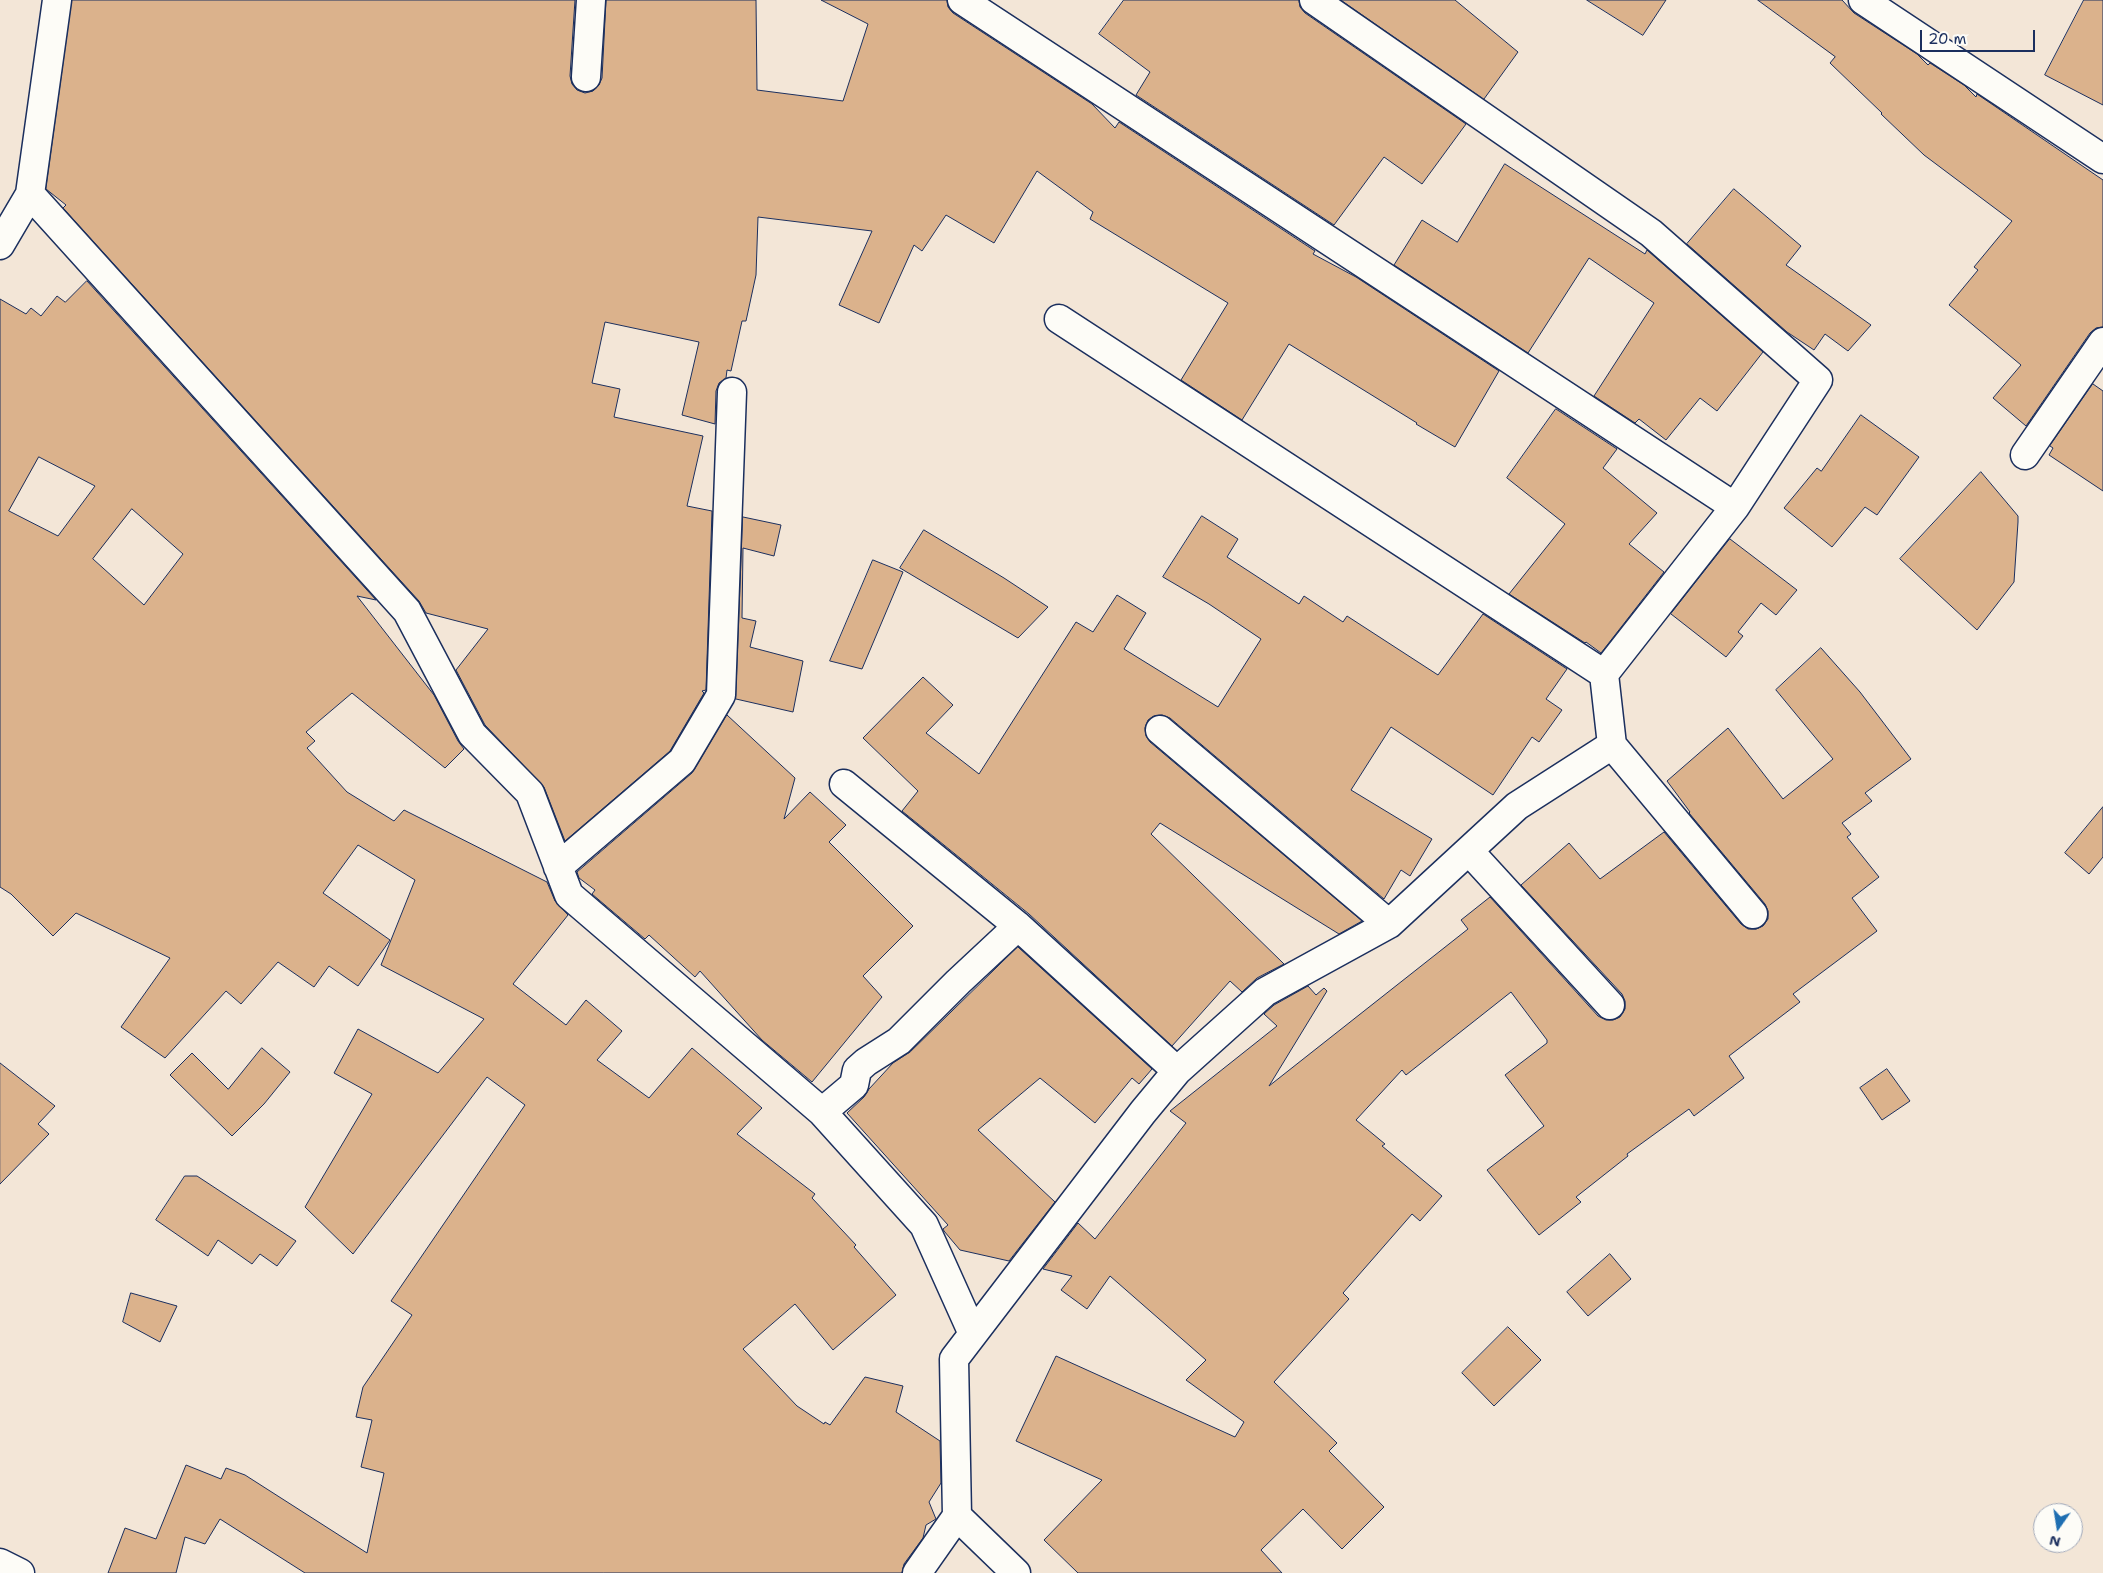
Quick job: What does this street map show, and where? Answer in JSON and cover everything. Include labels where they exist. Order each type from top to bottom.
[{"type":"street","points":[[0,245],[30,194],[57,0]]},
{"type":"street","points":[[586,77],[591,0]]},
{"type":"street","points":[[962,0],[1735,506]]},
{"type":"street","points":[[1314,0],[1651,233],[1818,380],[1735,506],[1604,674],[1612,745],[1753,914]]},
{"type":"street","points":[[1864,0],[2103,159]]},
{"type":"street","points":[[30,194],[407,610],[472,734],[530,793],[569,895],[822,1112],[924,1225],[973,1334]]},
{"type":"street","points":[[1059,319],[1604,674]]},
{"type":"street","points":[[2025,456],[2103,342]]},
{"type":"street","points":[[558,867],[682,761],[721,695],[732,392]]},
{"type":"street","points":[[1160,730],[1390,924]]},
{"type":"street","points":[[917,1573],[957,1516],[954,1359],[1143,1112],[1178,1071],[1265,992],[1390,924],[1517,806],[1612,745]]},
{"type":"street","points":[[844,784],[1018,926],[1178,1071]]},
{"type":"street","points":[[1469,850],[1610,1005]]},
{"type":"street","points":[[822,1112],[854,1085],[857,1070],[899,1041],[1018,926]]},
{"type":"street","points":[[957,1516],[1016,1573]]},
{"type":"street","points":[[0,1563],[20,1573]]},
{"type":"building","points":[[72,0],[575,0],[570,76],[572,84],[577,90],[585,93],[593,91],[599,85],[602,78],[606,0],[756,0],[757,90],[843,101],[868,24],[821,0],[947,0],[948,7],[953,13],[1092,104],[1115,128],[1119,122],[1315,251],[1313,254],[1356,277],[1499,371],[1455,447],[1289,344],[1242,420],[1181,380],[1228,303],[1090,219],[1093,212],[1037,171],[994,243],[946,215],[922,251],[914,245],[879,323],[839,305],[872,231],[758,217],[756,275],[746,321],[742,321],[731,371],[727,370],[726,378],[719,383],[716,391],[715,424],[682,415],[699,342],[605,322],[592,383],[620,389],[614,417],[703,436],[687,506],[712,511],[706,690],[702,691],[704,693],[670,751],[565,841],[544,787],[485,725],[456,670],[488,629],[426,613],[419,601],[63,208],[66,205],[46,189]]},
{"type":"building","points":[[1124,0],[1299,0],[1300,7],[1305,13],[1466,124],[1422,184],[1384,157],[1334,225],[1136,95],[1150,72],[1099,34]]},
{"type":"building","points":[[1341,0],[1455,0],[1518,52],[1484,99]]},
{"type":"building","points":[[1587,0],[1666,0],[1643,35]]},
{"type":"building","points":[[1758,0],[1842,0],[1854,13],[1917,54],[1928,65],[1930,63],[1964,85],[1976,97],[1977,94],[2103,180],[2103,327],[2096,328],[2090,333],[2026,426],[1993,398],[2021,365],[1949,305],[1978,270],[1974,267],[2012,221],[1924,155],[1830,63],[1835,57]]},
{"type":"building","points":[[2084,0],[2103,0],[2103,105],[2045,75]]},
{"type":"building","points":[[1505,164],[1645,254],[1647,250],[1763,352],[1717,411],[1700,398],[1666,440],[1639,419],[1635,423],[1594,396],[1654,303],[1589,258],[1528,353],[1394,265],[1422,220],[1457,242]]},
{"type":"building","points":[[1734,189],[1801,246],[1786,265],[1871,325],[1848,351],[1825,334],[1814,350],[1787,332],[1687,244]]},
{"type":"building","points":[[87,281],[376,600],[357,596],[434,695],[464,749],[445,768],[352,693],[306,732],[315,741],[307,748],[347,792],[394,821],[404,810],[547,882],[555,901],[568,915],[513,984],[566,1025],[586,1000],[622,1031],[597,1060],[649,1098],[692,1048],[762,1108],[737,1134],[815,1194],[812,1198],[856,1245],[854,1247],[896,1295],[833,1350],[795,1304],[743,1349],[797,1406],[824,1424],[825,1422],[830,1425],[865,1377],[903,1386],[896,1412],[940,1441],[941,1483],[929,1502],[936,1519],[926,1525],[923,1538],[904,1564],[902,1573],[305,1573],[220,1519],[205,1544],[185,1537],[176,1573],[108,1573],[125,1528],[156,1539],[186,1465],[221,1479],[226,1468],[245,1475],[367,1553],[384,1473],[361,1467],[372,1420],[356,1417],[363,1387],[412,1315],[391,1301],[525,1105],[487,1077],[353,1254],[305,1207],[372,1094],[334,1073],[358,1029],[438,1073],[484,1019],[381,965],[415,880],[358,845],[323,893],[390,940],[358,986],[329,966],[314,987],[278,962],[241,1004],[226,991],[165,1058],[121,1027],[170,958],[76,913],[53,936],[11,894],[0,887],[0,299],[26,314],[31,308],[41,316],[57,296],[65,302]],"holes":[[[39,457],[95,486],[58,536],[9,511]],[[132,509],[183,554],[144,605],[93,559]]]},
{"type":"building","points":[[2093,384],[2103,391],[2103,491],[2049,455],[2053,448],[2050,446]]},
{"type":"building","points":[[1556,409],[1617,449],[1603,468],[1657,513],[1629,544],[1664,572],[1601,653],[1509,594],[1565,524],[1507,478]]},
{"type":"building","points":[[1861,415],[1919,457],[1877,515],[1865,507],[1832,547],[1784,508],[1817,468],[1821,471]]},
{"type":"building","points":[[1981,472],[2018,516],[2018,522],[2014,582],[1977,630],[1900,559]]},
{"type":"building","points":[[1202,516],[1238,539],[1227,557],[1299,604],[1304,596],[1343,622],[1347,616],[1438,675],[1483,614],[1567,669],[1546,699],[1562,710],[1539,742],[1532,737],[1493,795],[1391,727],[1351,790],[1432,839],[1410,876],[1401,870],[1384,899],[1170,718],[1162,715],[1154,716],[1148,720],[1145,728],[1146,736],[1150,742],[1362,921],[1339,934],[1160,823],[1151,834],[1284,964],[1257,978],[1242,992],[1230,981],[1172,1046],[1029,914],[902,811],[918,791],[863,738],[923,677],[953,705],[926,733],[979,774],[1076,622],[1093,632],[1117,595],[1146,613],[1124,649],[1218,707],[1261,639],[1209,604],[1163,577]]},
{"type":"building","points":[[743,517],[781,525],[774,556],[743,548],[742,618],[756,621],[750,647],[803,661],[793,712],[736,699]]},
{"type":"building","points":[[924,530],[1048,607],[1018,638],[900,568]]},
{"type":"building","points":[[1730,539],[1797,590],[1776,615],[1761,603],[1738,632],[1743,636],[1726,657],[1671,614]]},
{"type":"building","points":[[873,560],[903,572],[862,669],[830,661]]},
{"type":"building","points":[[1821,648],[1860,692],[1911,759],[1865,793],[1872,801],[1842,823],[1851,834],[1847,837],[1879,877],[1852,898],[1877,931],[1793,994],[1800,1002],[1729,1056],[1744,1078],[1694,1116],[1689,1109],[1627,1154],[1628,1156],[1576,1197],[1581,1202],[1539,1235],[1487,1170],[1544,1126],[1505,1075],[1547,1043],[1547,1040],[1511,992],[1406,1075],[1402,1070],[1356,1120],[1385,1144],[1382,1146],[1442,1196],[1420,1221],[1412,1214],[1343,1293],[1349,1299],[1274,1382],[1337,1443],[1329,1451],[1384,1507],[1342,1549],[1303,1509],[1261,1550],[1282,1573],[1078,1573],[1044,1540],[1102,1480],[1016,1441],[1056,1356],[1235,1437],[1244,1422],[1186,1380],[1206,1360],[1110,1276],[1087,1309],[1061,1290],[1072,1276],[1043,1269],[1078,1223],[1095,1239],[1186,1123],[1170,1111],[1277,1026],[1264,1014],[1274,1005],[1308,986],[1316,995],[1324,988],[1327,991],[1269,1086],[1468,929],[1461,920],[1490,897],[1598,1016],[1606,1020],[1620,1017],[1625,1009],[1625,1001],[1622,994],[1521,885],[1569,843],[1600,879],[1664,832],[1741,924],[1748,929],[1756,929],[1763,926],[1768,919],[1768,911],[1765,904],[1689,813],[1667,781],[1728,728],[1783,799],[1833,759],[1776,690]]},
{"type":"building","points":[[727,715],[795,778],[784,819],[810,792],[846,825],[829,842],[913,926],[863,976],[882,997],[812,1082],[762,1040],[700,971],[695,977],[649,935],[645,939],[592,894],[595,890],[579,878],[577,872],[692,773]]},
{"type":"building","points":[[2103,807],[2103,857],[2089,874],[2065,853]]},
{"type":"building","points":[[1018,947],[1152,1069],[1139,1084],[1132,1078],[1095,1123],[1040,1078],[978,1130],[1055,1202],[1009,1261],[960,1250],[943,1229],[948,1225],[847,1113],[864,1097],[893,1063],[910,1052]]},
{"type":"building","points":[[262,1048],[290,1072],[264,1104],[232,1136],[170,1075],[192,1053],[228,1089]]},
{"type":"building","points":[[0,1063],[55,1106],[38,1124],[49,1134],[0,1184]]},
{"type":"building","points":[[1887,1069],[1910,1101],[1882,1120],[1860,1088]]},
{"type":"building","points":[[185,1176],[197,1176],[296,1241],[277,1266],[260,1254],[252,1264],[218,1240],[208,1256],[156,1220]]},
{"type":"building","points":[[1610,1254],[1631,1279],[1588,1316],[1567,1292]]},
{"type":"building","points":[[131,1293],[177,1306],[160,1342],[123,1322]]},
{"type":"building","points":[[1508,1327],[1541,1360],[1494,1406],[1462,1373]]}]
